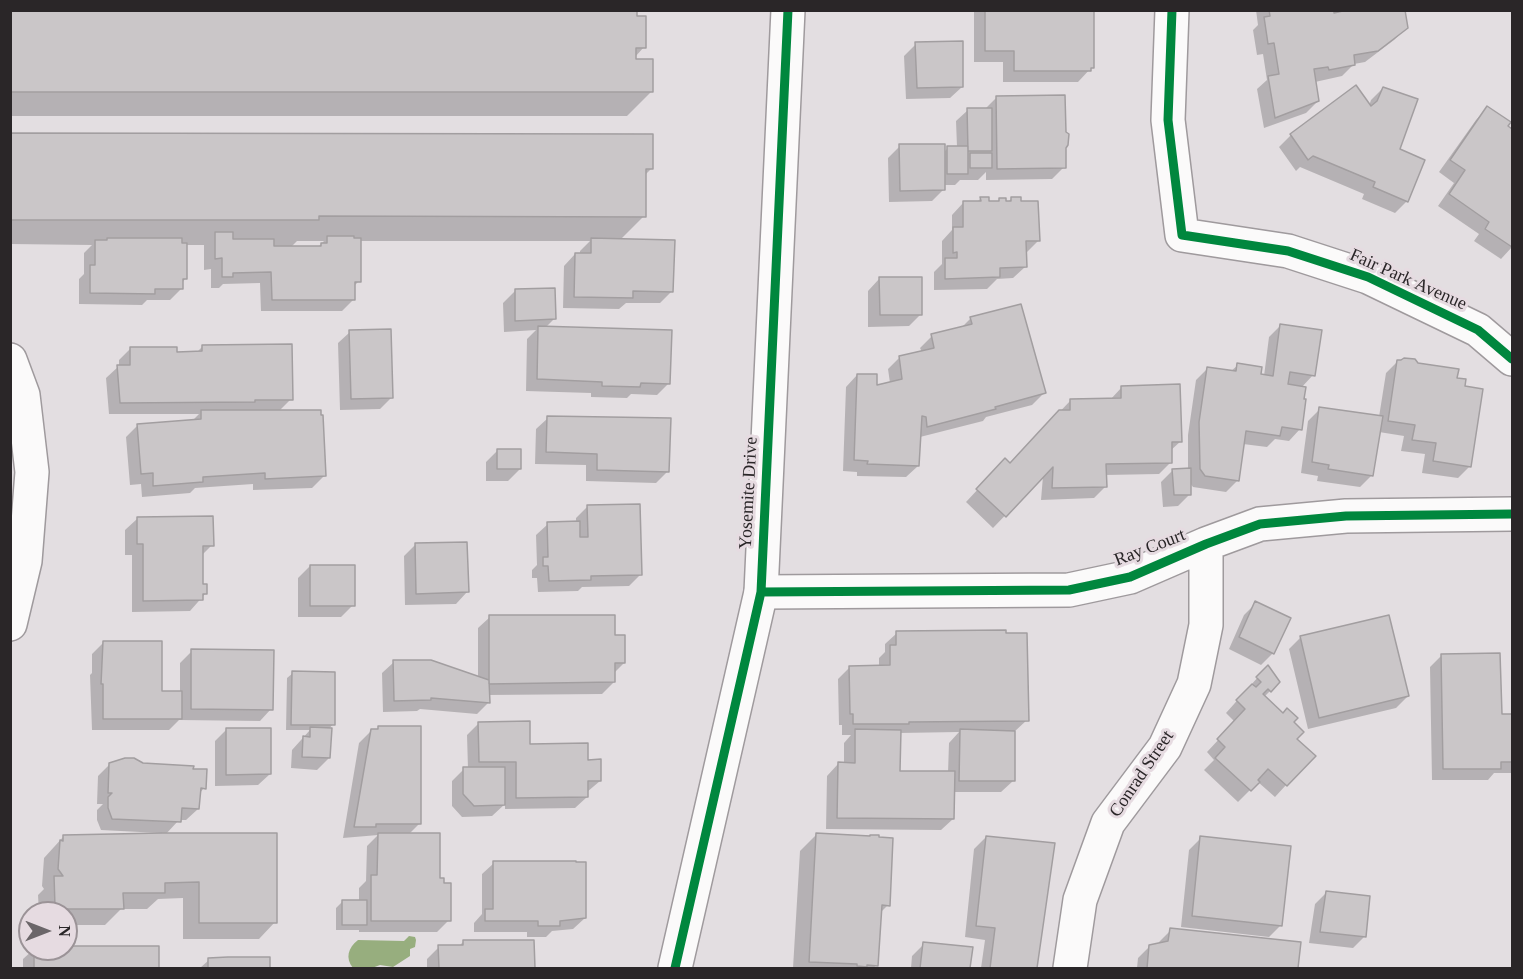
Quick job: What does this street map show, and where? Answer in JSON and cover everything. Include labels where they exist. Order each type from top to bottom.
[{"type":"street","name":"Yosemite Drive","points":[[675,969],[761,592],[788,10]]},
{"type":"street","name":"Fair Park Avenue","points":[[1172,10],[1168,120],[1182,235],[1288,251],[1368,277],[1478,330],[1512,359]]},
{"type":"street","points":[[10,360],[23,395],[32,472],[25,561],[10,624]]},
{"type":"street","name":"Ray Court","points":[[761,592],[1069,590],[1130,577],[1206,544],[1260,524],[1346,516],[1512,514]]},
{"type":"street","name":"Conrad Street","points":[[1070,969],[1080,900],[1108,823],[1165,747],[1194,684],[1206,625],[1206,544]]},
{"type":"shaded area","points":[[409,936],[415,937],[415,947],[410,949],[410,956],[393,967],[380,965],[372,968],[353,968],[349,961],[352,946],[358,940],[404,941]]},
{"type":"building","points":[[10,10],[637,10],[637,16],[646,16],[646,48],[636,48],[636,59],[653,59],[653,92],[10,92]]},
{"type":"building","points":[[985,10],[1094,10],[1094,68],[1091,68],[1091,71],[1014,71],[1014,51],[985,51]]},
{"type":"building","points":[[1269,10],[1334,10],[1334,13],[1347,10],[1405,10],[1408,28],[1378,51],[1354,55],[1355,65],[1329,70],[1328,67],[1314,69],[1319,101],[1275,118],[1268,76],[1279,74],[1274,43],[1268,44],[1264,17],[1270,16]]},
{"type":"building","points":[[963,41],[963,87],[917,88],[915,42]]},
{"type":"building","points":[[1356,85],[1371,106],[1377,101],[1383,87],[1418,99],[1400,149],[1425,160],[1408,202],[1373,187],[1375,182],[1313,156],[1308,160],[1290,134]]},
{"type":"building","points":[[1065,95],[1066,132],[1069,134],[1066,168],[997,169],[996,96]]},
{"type":"building","points":[[1487,106],[1511,122],[1508,126],[1512,129],[1512,247],[1485,229],[1489,222],[1449,194],[1465,170],[1450,160]]},
{"type":"building","points":[[967,108],[992,108],[992,151],[968,151]]},
{"type":"building","points":[[10,133],[653,134],[653,169],[646,169],[646,217],[319,216],[319,220],[10,220]]},
{"type":"building","points":[[899,144],[945,144],[945,190],[900,191]]},
{"type":"building","points":[[947,146],[968,146],[968,174],[947,174]]},
{"type":"building","points":[[970,153],[992,153],[992,168],[970,168]]},
{"type":"building","points":[[980,197],[989,197],[989,201],[1006,198],[1006,201],[1011,201],[1011,197],[1021,197],[1021,201],[1038,201],[1040,241],[1026,241],[1027,267],[1000,268],[1000,277],[945,279],[945,258],[957,258],[957,252],[953,253],[953,227],[963,227],[963,201],[981,201]]},
{"type":"building","points":[[215,232],[233,232],[233,239],[274,239],[274,246],[321,246],[321,243],[327,243],[327,236],[361,238],[361,282],[355,282],[355,300],[272,300],[271,272],[233,273],[233,277],[222,277],[222,258],[215,259]]},
{"type":"building","points":[[107,238],[182,238],[182,243],[187,243],[187,279],[183,279],[183,289],[155,289],[155,294],[90,293],[90,265],[95,265],[95,240],[107,240]]},
{"type":"building","points":[[591,238],[675,240],[673,292],[633,291],[633,298],[574,297],[575,253],[591,253]]},
{"type":"building","points":[[879,277],[922,277],[922,315],[880,315]]},
{"type":"building","points":[[555,288],[556,319],[515,321],[515,289]]},
{"type":"building","points":[[1021,304],[1046,393],[927,427],[926,417],[922,416],[919,466],[867,464],[868,461],[854,460],[857,374],[877,374],[877,385],[902,379],[899,356],[934,348],[931,334],[972,324],[970,317]]},
{"type":"building","points":[[1280,324],[1322,330],[1315,376],[1290,372],[1288,384],[1306,387],[1302,430],[1282,427],[1280,436],[1246,431],[1239,481],[1205,476],[1200,469],[1199,422],[1207,367],[1236,371],[1237,363],[1262,367],[1261,374],[1273,376]]},
{"type":"building","points":[[538,326],[672,330],[670,384],[641,383],[640,387],[602,386],[602,382],[537,379]]},
{"type":"building","points":[[391,329],[393,398],[351,399],[349,330]]},
{"type":"building","points":[[292,344],[293,400],[120,403],[117,365],[130,365],[130,347],[177,347],[177,352],[202,351],[202,345]]},
{"type":"building","points":[[1415,359],[1418,363],[1459,369],[1457,378],[1466,379],[1465,386],[1483,389],[1471,467],[1433,461],[1436,443],[1412,440],[1415,425],[1388,421],[1397,360]]},
{"type":"building","points":[[1180,384],[1182,442],[1172,442],[1172,463],[1106,464],[1107,487],[1052,488],[1053,467],[1006,517],[976,489],[1005,458],[1010,463],[1059,410],[1070,410],[1070,399],[1121,398],[1121,386]]},
{"type":"building","points":[[1319,407],[1383,416],[1373,476],[1328,469],[1329,465],[1312,462]]},
{"type":"building","points":[[201,410],[321,410],[326,476],[265,479],[265,473],[203,477],[203,482],[153,486],[153,473],[141,474],[137,424],[201,419]]},
{"type":"building","points":[[547,416],[671,418],[669,472],[597,470],[597,454],[546,452]]},
{"type":"building","points":[[497,449],[521,449],[521,469],[497,469]]},
{"type":"building","points":[[1191,468],[1191,495],[1174,495],[1172,469]]},
{"type":"building","points":[[640,504],[642,575],[591,576],[591,580],[549,581],[548,566],[543,566],[543,557],[548,557],[547,522],[580,521],[580,537],[588,537],[587,505]]},
{"type":"building","points":[[213,516],[214,546],[203,546],[203,584],[207,584],[207,594],[203,594],[203,600],[143,601],[143,544],[137,544],[137,517]]},
{"type":"building","points":[[467,542],[469,592],[416,594],[415,543]]},
{"type":"building","points":[[310,565],[355,565],[355,606],[310,606]]},
{"type":"building","points":[[1255,601],[1291,618],[1274,654],[1239,637]]},
{"type":"building","points":[[489,615],[615,615],[615,635],[625,635],[625,663],[615,663],[615,682],[489,684]]},
{"type":"building","points":[[1389,615],[1409,696],[1319,718],[1300,636]]},
{"type":"building","points":[[1006,630],[1006,633],[1027,633],[1029,721],[853,724],[853,714],[850,714],[849,666],[890,665],[890,645],[896,645],[896,631]]},
{"type":"building","points":[[103,641],[162,641],[162,691],[182,691],[182,719],[103,719],[103,684],[101,684]]},
{"type":"building","points":[[191,649],[274,650],[273,710],[191,709]]},
{"type":"building","points":[[1500,653],[1502,714],[1512,714],[1512,762],[1501,762],[1501,769],[1443,769],[1441,654]]},
{"type":"building","points":[[393,660],[431,660],[489,680],[490,703],[431,698],[431,700],[394,701]]},
{"type":"building","points":[[1268,665],[1280,682],[1271,692],[1268,689],[1263,694],[1283,713],[1287,708],[1298,718],[1294,722],[1304,732],[1297,739],[1316,756],[1287,786],[1268,769],[1251,791],[1215,758],[1225,747],[1217,739],[1245,709],[1236,700],[1252,684],[1256,687],[1261,682],[1256,677]]},
{"type":"building","points":[[292,671],[335,672],[335,725],[291,725]]},
{"type":"building","points":[[530,721],[530,744],[588,743],[588,760],[601,759],[601,781],[588,781],[588,797],[516,798],[516,762],[479,762],[478,722]]},
{"type":"building","points":[[378,726],[421,726],[421,824],[376,824],[376,827],[354,827],[371,729],[378,729]]},
{"type":"building","points":[[310,727],[332,728],[330,758],[302,757],[303,736],[310,737]]},
{"type":"building","points":[[226,728],[271,728],[271,774],[226,775]]},
{"type":"building","points":[[855,729],[901,730],[900,771],[955,771],[954,819],[837,818],[838,762],[855,763]]},
{"type":"building","points":[[960,729],[1015,731],[1015,781],[959,781]]},
{"type":"building","points":[[134,758],[143,763],[207,769],[206,789],[201,788],[199,809],[182,808],[181,822],[112,819],[108,808],[108,797],[112,793],[108,793],[109,763]]},
{"type":"building","points":[[463,767],[505,767],[505,805],[474,806],[463,794]]},
{"type":"building","points":[[277,833],[277,923],[199,923],[199,882],[165,883],[165,893],[123,893],[124,909],[78,909],[78,901],[55,901],[54,876],[63,876],[58,869],[60,840],[63,841],[63,835]]},
{"type":"building","points":[[378,833],[440,833],[440,878],[444,878],[444,883],[451,883],[451,921],[371,921],[371,875],[377,875]]},
{"type":"building","points":[[816,833],[879,835],[879,837],[893,838],[890,906],[882,905],[878,966],[809,962]]},
{"type":"building","points":[[986,836],[1055,843],[1037,968],[990,968],[995,928],[976,926]]},
{"type":"building","points":[[1200,836],[1291,846],[1282,926],[1192,916]]},
{"type":"building","points":[[493,861],[586,862],[586,918],[560,921],[560,926],[538,926],[538,921],[485,921],[485,909],[493,909]]},
{"type":"building","points":[[1326,891],[1370,896],[1366,937],[1320,932]]},
{"type":"building","points":[[342,900],[367,900],[367,925],[342,925]]},
{"type":"building","points":[[1170,928],[1301,942],[1298,968],[1147,968],[1149,945],[1168,941]]},
{"type":"building","points":[[463,940],[534,940],[535,968],[439,968],[438,945],[463,945]]},
{"type":"building","points":[[923,942],[973,947],[970,968],[920,968]]},
{"type":"building","points":[[78,946],[159,946],[159,968],[34,968],[34,961],[78,961]]},
{"type":"building","points":[[270,957],[270,968],[208,968],[208,958]]},
{"type":"cycle path","points":[[675,968],[761,592],[788,10]]},
{"type":"cycle path","points":[[1172,10],[1168,120],[1182,235],[1288,251],[1368,277],[1478,330],[1512,359]]},
{"type":"cycle path","points":[[761,592],[1069,590],[1130,577],[1206,544],[1260,524],[1346,516],[1512,514]]}]
